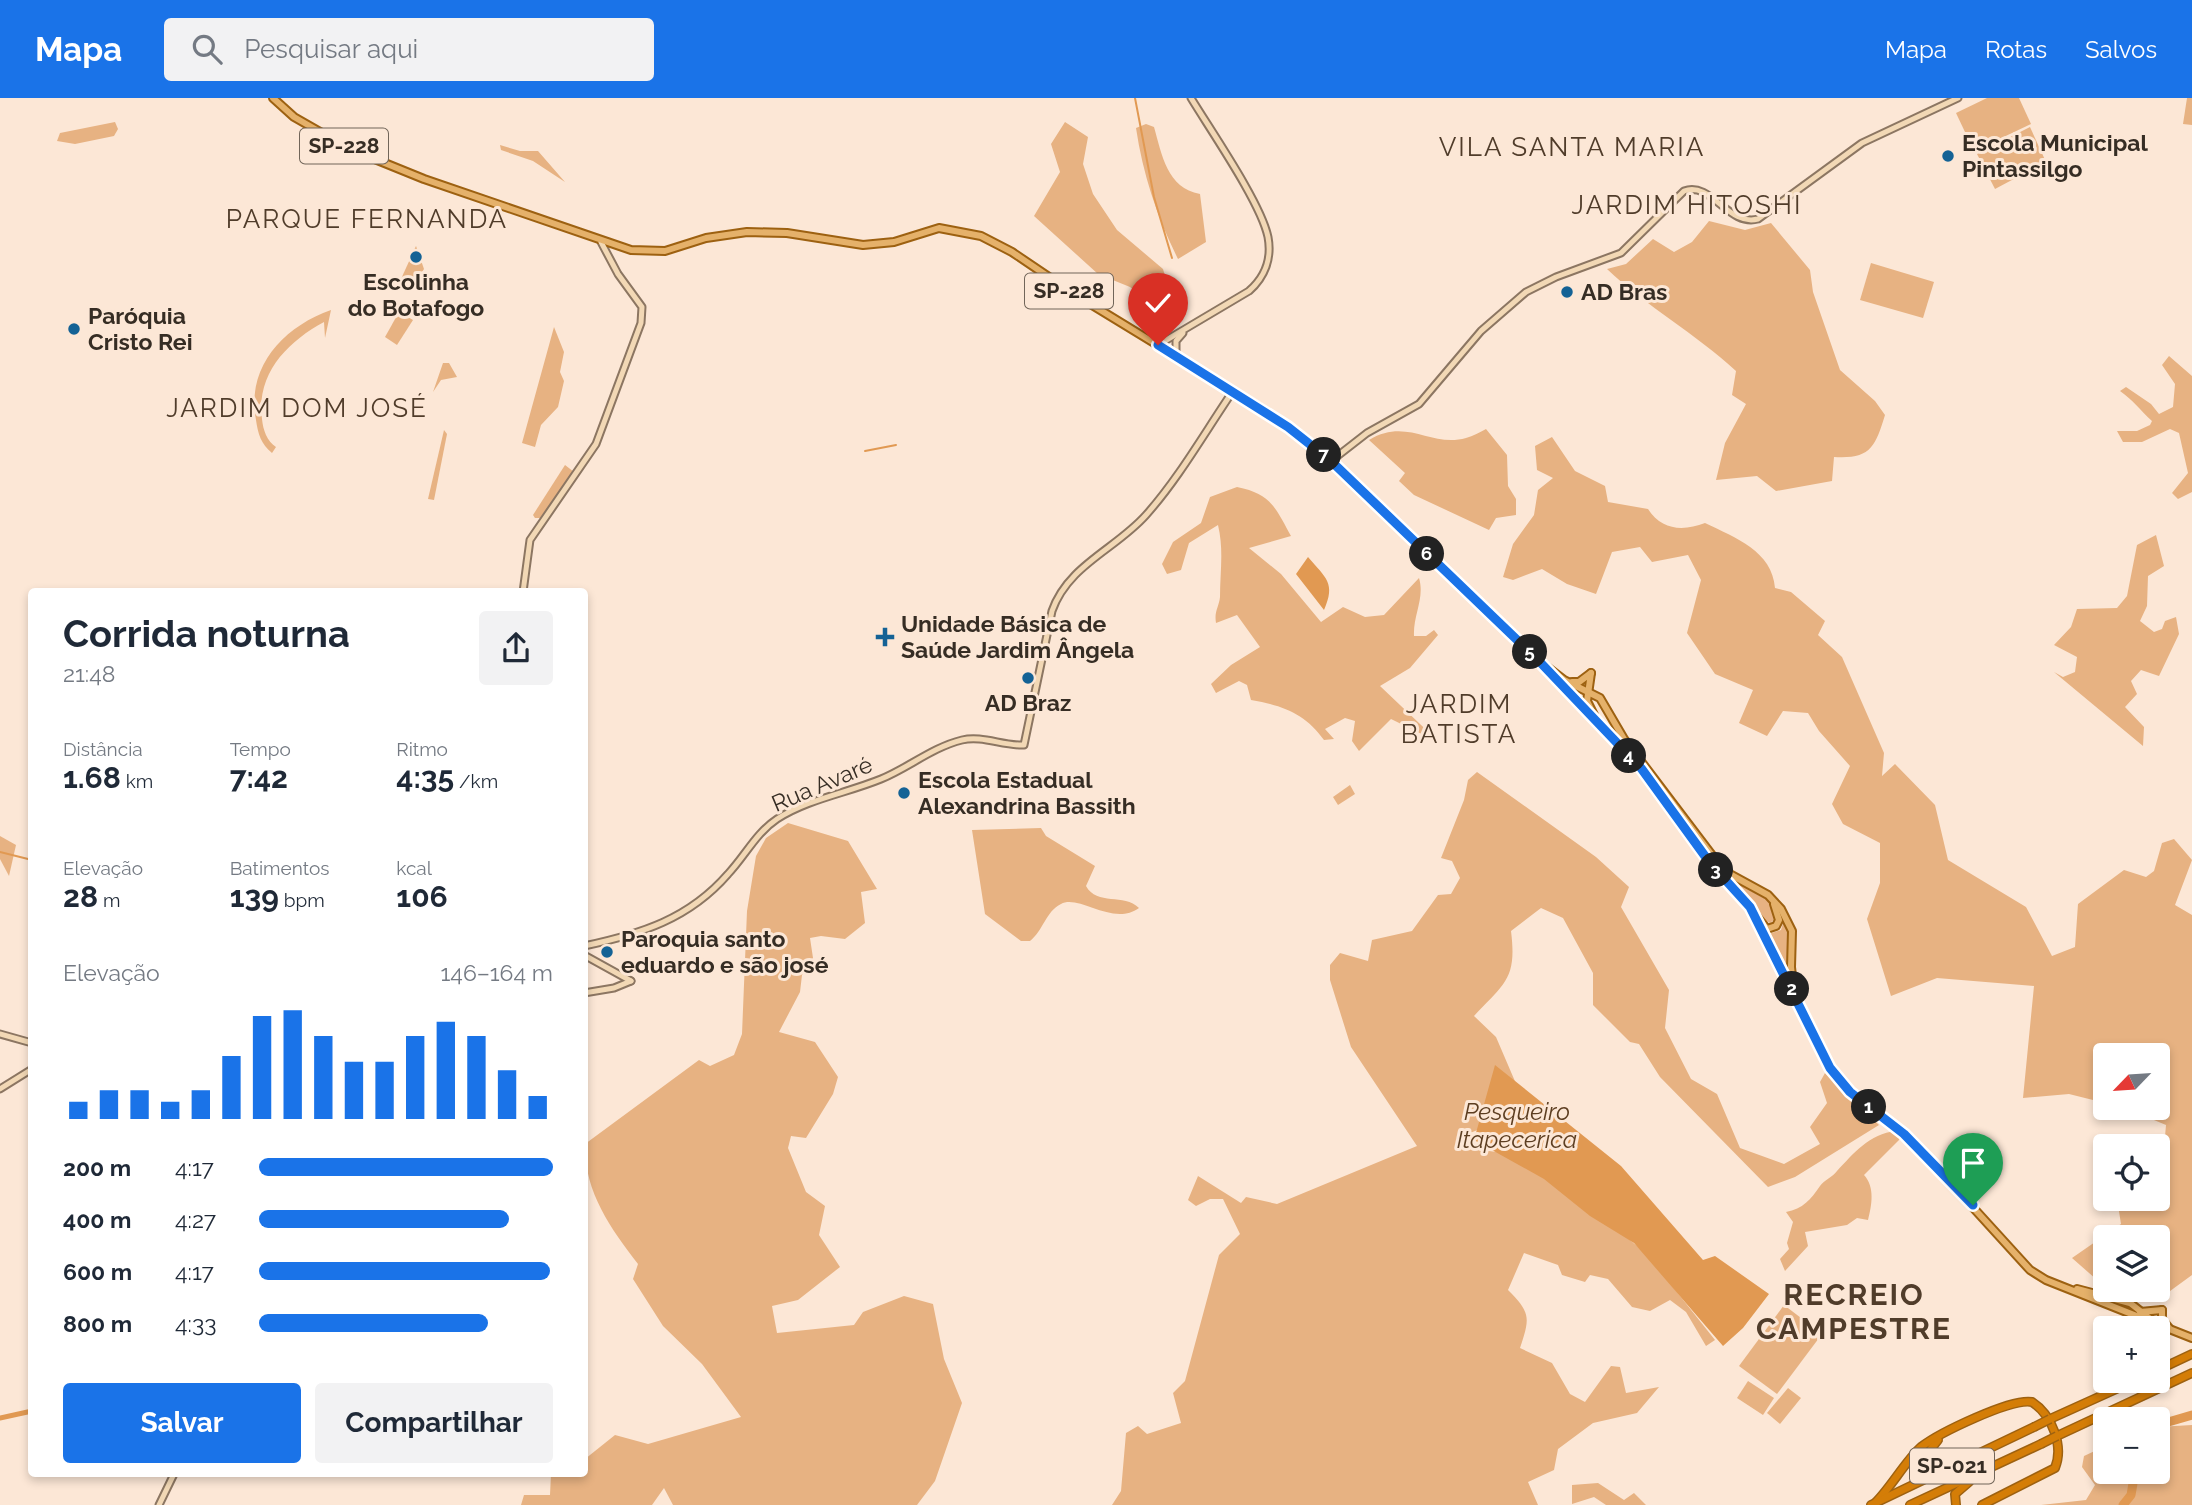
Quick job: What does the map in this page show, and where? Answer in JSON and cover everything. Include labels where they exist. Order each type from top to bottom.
[{"type":"highway","points":[[2170,1364],[2192,1354]]},
{"type":"highway","name":"SP-021","points":[[1910,1505],[2192,1373]]},
{"type":"highway","name":"SP-021","points":[[1873,1504],[2107,1393]]},
{"type":"highway","points":[[1873,1504],[1920,1448],[1942,1435],[2017,1401],[2032,1402],[2045,1414],[2059,1444],[2055,1468],[1982,1505]]},
{"type":"highway","points":[[1942,1435],[1931,1449],[1940,1460],[1985,1450]]},
{"type":"highway","points":[[1956,1505],[1954,1498],[1960,1488],[1987,1469]]},
{"type":"main road","name":"SP-228","points":[[273,98],[294,117],[327,138],[450,188],[601,242],[631,250],[656,252],[727,234],[759,231],[878,245],[939,228],[981,236],[1012,252],[1074,294],[1296,432],[1331,461],[1563,683],[1641,768],[1710,863],[1750,907],[1830,1068],[1850,1092],[1917,1146],[2030,1270],[2046,1280],[2136,1316]]},
{"type":"main road","points":[[1563,683],[1579,682],[1591,673],[1587,701],[1597,720]]},
{"type":"main road","points":[[1563,683],[1579,694],[1590,693]]},
{"type":"main road","name":"SP-228","points":[[1590,693],[1605,706],[1624,739],[1724,871],[1768,895],[1782,909],[1792,931],[1791,967],[1794,993]]},
{"type":"main road","points":[[1591,710],[1596,703],[1605,706]]},
{"type":"main road","points":[[1750,907],[1767,929],[1776,926],[1777,913],[1768,895]]},
{"type":"main road","points":[[2065,1287],[2130,1303],[2152,1316]]},
{"type":"main road","points":[[2131,1314],[2162,1310]]},
{"type":"main road","points":[[2131,1314],[2152,1316],[2162,1310]]},
{"type":"main road","points":[[2162,1310],[2162,1316]]},
{"type":"main road","name":"SP-228","points":[[2170,1329],[2192,1338]]},
{"type":"street","points":[[1158,345],[1185,331],[1258,283],[1265,270],[1269,247],[1261,217],[1191,98]]},
{"type":"street","points":[[1331,461],[1367,433],[1419,404],[1481,331],[1526,292],[1556,277],[1621,253],[1684,191],[1698,190],[1741,219],[1758,219],[1862,143],[1958,98]]},
{"type":"street","points":[[524,588],[530,540],[596,444],[636,338],[642,307],[618,274],[601,242]]},
{"type":"street","points":[[1176,356],[1177,341],[1185,331]]},
{"type":"street","name":"Rua Avaré","points":[[588,945],[643,932],[692,908],[725,878],[762,831],[788,813],[880,779],[962,740],[980,738],[1010,746],[1024,745],[1052,611],[1058,596],[1093,557],[1144,517],[1233,391]]},
{"type":"street","points":[[588,958],[631,981],[614,988],[588,992]]},
{"type":"street","points":[[0,1034],[28,1042]]},
{"type":"street","points":[[0,1089],[28,1072]]},
{"type":"street","points":[[159,1505],[173,1477]]},
{"type":"shaded area","points":[[1987,98],[2019,98],[2031,124],[1974,151],[1956,113]]},
{"type":"shaded area","points":[[2187,98],[2192,98],[2192,125],[2183,124]]},
{"type":"shaded area","points":[[115,122],[118,129],[114,136],[75,144],[57,141],[60,133]]},
{"type":"shaded area","points":[[1065,122],[1088,137],[1083,164],[1093,194],[1117,230],[1163,269],[1172,300],[1161,311],[1130,287],[1098,274],[1034,216],[1060,172],[1051,144]]},
{"type":"shaded area","points":[[1146,124],[1154,127],[1163,159],[1173,178],[1189,191],[1200,194],[1206,242],[1178,259],[1157,211],[1147,179],[1136,128]]},
{"type":"shaded area","points":[[2030,127],[2046,162],[1995,189],[1977,154]]},
{"type":"shaded area","points":[[500,145],[520,151],[538,151],[565,182],[533,161],[501,150]]},
{"type":"shaded area","points":[[1709,221],[1745,230],[1771,223],[1810,270],[1813,292],[1840,370],[1875,401],[1885,415],[1878,436],[1869,449],[1856,456],[1834,457],[1832,481],[1776,491],[1757,476],[1716,480],[1725,443],[1746,404],[1732,395],[1736,371],[1607,269],[1626,264],[1653,239],[1674,252],[1692,242]]},
{"type":"shaded area","name":"Escolinha do Botafogo","points":[[416,246],[424,269],[414,285],[401,279]]},
{"type":"shaded area","points":[[1871,263],[1934,282],[1923,318],[1860,300]]},
{"type":"shaded area","points":[[331,310],[325,338],[324,322],[298,339],[277,361],[269,374],[261,403],[264,431],[276,447],[272,453],[265,446],[258,430],[254,401],[263,366],[284,338],[314,317]]},
{"type":"shaded area","points":[[399,312],[413,320],[397,345],[385,337]]},
{"type":"shaded area","points":[[554,327],[564,352],[560,372],[564,381],[558,407],[541,425],[535,447],[522,443]]},
{"type":"shaded area","points":[[2169,356],[2192,376],[2192,492],[2178,499],[2172,493],[2188,473],[2179,433],[2170,429],[2142,442],[2123,442],[2117,431],[2137,431],[2150,425],[2152,421],[2120,391],[2126,387],[2151,404],[2159,414],[2173,407],[2175,384],[2162,365]]},
{"type":"shaded area","points":[[443,363],[449,363],[457,377],[441,380],[433,392]]},
{"type":"shaded area","points":[[1486,429],[1507,455],[1508,486],[1516,499],[1516,515],[1496,518],[1489,530],[1414,495],[1399,481],[1405,473],[1369,440],[1395,431],[1453,440],[1469,437]]},
{"type":"shaded area","points":[[444,430],[447,434],[434,500],[428,499]]},
{"type":"shaded area","points":[[1552,437],[1575,471],[1605,486],[1608,502],[1648,509],[1660,522],[1674,527],[1705,523],[1740,540],[1760,555],[1772,575],[1775,588],[1791,592],[1825,621],[1818,635],[1842,657],[1884,753],[1882,776],[1895,764],[1935,805],[1948,860],[2026,907],[2052,956],[2075,947],[2078,904],[2124,870],[2146,877],[2154,871],[2162,843],[2174,839],[2192,860],[2175,905],[2192,915],[2192,1275],[2170,1291],[2170,1225],[2120,1225],[2119,1211],[2170,1211],[2170,1134],[2165,1134],[2166,1125],[2154,1120],[2170,1120],[2170,1043],[2093,1043],[2093,1100],[2069,1094],[2023,1098],[2034,986],[1937,978],[1891,996],[1867,919],[1880,883],[1880,843],[1843,824],[1832,804],[1850,766],[1819,731],[1808,713],[1783,711],[1767,736],[1739,723],[1753,690],[1715,674],[1687,633],[1701,580],[1688,555],[1652,562],[1640,547],[1612,552],[1596,594],[1567,584],[1542,569],[1513,580],[1503,577],[1513,544],[1534,515],[1538,490],[1553,478],[1537,470],[1535,446]]},
{"type":"shaded area","points":[[565,465],[574,472],[540,518],[535,518],[533,515]]},
{"type":"shaded area","points":[[1237,487],[1258,494],[1271,503],[1291,536],[1249,548],[1281,574],[1321,622],[1343,607],[1365,617],[1384,615],[1419,578],[1421,593],[1414,636],[1426,636],[1434,630],[1438,635],[1410,668],[1380,686],[1440,743],[1391,719],[1359,751],[1352,741],[1355,721],[1345,718],[1325,729],[1334,739],[1324,740],[1309,723],[1292,712],[1251,700],[1247,685],[1239,681],[1216,693],[1211,684],[1231,665],[1260,647],[1237,615],[1216,623],[1221,561],[1218,525],[1189,543],[1181,570],[1167,574],[1162,564],[1173,542],[1201,523],[1210,497]]},
{"type":"shaded area","points":[[2156,535],[2164,566],[2148,576],[2147,606],[2140,621],[2154,632],[2162,629],[2165,621],[2176,617],[2179,634],[2159,676],[2141,670],[2131,681],[2137,694],[2125,707],[2144,727],[2143,746],[2054,672],[2063,677],[2075,672],[2077,657],[2054,645],[2071,627],[2077,609],[2117,608],[2127,596],[2137,545]]},
{"type":"shaded area","points":[[1477,772],[1596,857],[1629,887],[1621,907],[1669,990],[1665,1028],[1691,1079],[1717,1094],[1740,1148],[1784,1164],[1820,1144],[1810,1127],[1827,1103],[1820,1082],[1825,1073],[1879,1125],[1795,1177],[1768,1187],[1660,1077],[1639,1044],[1630,1042],[1593,1005],[1593,973],[1563,918],[1541,908],[1511,931],[1510,970],[1494,996],[1474,1016],[1496,1037],[1517,1086],[1485,1127],[1465,1135],[1474,1149],[1519,1155],[1598,1212],[1662,1268],[1672,1286],[1715,1340],[1706,1346],[1686,1312],[1670,1300],[1650,1311],[1632,1307],[1608,1279],[1590,1275],[1585,1282],[1562,1275],[1558,1265],[1524,1253],[1508,1290],[1525,1311],[1527,1323],[1520,1348],[1552,1363],[1570,1394],[1585,1402],[1611,1366],[1620,1367],[1626,1393],[1659,1387],[1637,1413],[1593,1423],[1558,1449],[1554,1470],[1528,1482],[1538,1505],[1112,1505],[1121,1491],[1126,1433],[1138,1426],[1147,1434],[1181,1423],[1173,1393],[1185,1381],[1219,1255],[1240,1234],[1223,1199],[1210,1199],[1196,1206],[1188,1200],[1198,1176],[1241,1203],[1246,1197],[1277,1204],[1417,1146],[1351,1047],[1330,980],[1330,965],[1340,953],[1368,961],[1372,940],[1412,931],[1438,895],[1451,894],[1460,878],[1452,861],[1441,858],[1464,800],[1468,780]]},
{"type":"shaded area","points":[[1350,785],[1355,794],[1338,805],[1333,797]]},
{"type":"shaded area","points":[[788,823],[848,841],[877,889],[861,892],[865,923],[845,939],[821,936],[810,938],[813,958],[802,975],[800,992],[779,1032],[815,1042],[838,1077],[833,1094],[806,1138],[791,1136],[788,1148],[806,1192],[825,1206],[819,1235],[840,1267],[798,1300],[772,1306],[777,1333],[854,1325],[863,1312],[904,1296],[933,1304],[944,1359],[962,1403],[935,1481],[917,1505],[673,1505],[664,1488],[652,1505],[521,1505],[524,1495],[550,1495],[551,1477],[588,1477],[588,1457],[615,1435],[648,1444],[741,1417],[702,1364],[663,1326],[633,1279],[638,1264],[609,1223],[589,1178],[588,1142],[699,1060],[710,1066],[734,1055],[742,1034],[747,911],[756,856],[766,838]]},
{"type":"shaded area","points":[[1041,828],[1046,836],[1095,866],[1086,886],[1091,892],[1104,898],[1126,901],[1139,908],[1118,914],[1077,903],[1061,904],[1052,911],[1030,941],[1021,941],[985,914],[972,830]]},
{"type":"shaded area","points":[[0,836],[16,845],[9,876],[0,859]]},
{"type":"shaded area","points":[[1733,881],[1769,901],[1775,919],[1770,923],[1765,920]]},
{"type":"shaded area","points":[[1784,920],[1788,933],[1787,971],[1769,934],[1781,930]]},
{"type":"shaded area","points":[[1896,1131],[1900,1139],[1864,1175],[1871,1191],[1868,1220],[1857,1218],[1847,1225],[1805,1232],[1808,1246],[1785,1271],[1780,1259],[1789,1249],[1787,1243],[1793,1222],[1786,1212],[1806,1203],[1863,1145],[1878,1136]]},
{"type":"shaded area","points":[[2093,1243],[2093,1276],[2072,1258]]},
{"type":"shaded area","points":[[1784,1305],[1822,1334],[1777,1394],[1739,1366]]},
{"type":"shaded area","points":[[1748,1381],[1774,1398],[1763,1415],[1737,1398]]},
{"type":"shaded area","points":[[1788,1388],[1801,1398],[1780,1424],[1767,1413]]},
{"type":"shaded area","points":[[2192,1425],[2192,1505],[2041,1505],[2086,1500],[2094,1484],[2170,1484],[2170,1426]]},
{"type":"shaded area","points":[[2093,1452],[2093,1482],[2082,1467],[2084,1456]]},
{"type":"shaded area","points":[[1598,1483],[1624,1500],[1634,1493],[1646,1505],[1606,1505],[1594,1497],[1572,1504],[1572,1485]]},
{"type":"water","points":[[1308,557],[1324,576],[1329,587],[1324,610],[1296,574]]},
{"type":"water","name":"Pesqueiro Itapecerica","points":[[1495,1065],[1621,1166],[1703,1260],[1715,1256],[1769,1294],[1743,1328],[1723,1346],[1634,1243],[1590,1216],[1544,1179],[1474,1140]]},
{"type":"waterway","points":[[1135,98],[1154,197],[1172,258]]},
{"type":"waterway","points":[[865,451],[896,445]]},
{"type":"waterway","points":[[0,852],[28,859]]},
{"type":"waterway","points":[[0,1418],[28,1412]]},
{"type":"waterway","points":[[2170,1421],[2192,1415]]},
{"type":"waterway","points":[[2123,1505],[2131,1495],[2133,1484]]},
{"type":"place","name":"Escola Municipal Pintassilgo","points":[[1948,156]]},
{"type":"place","name":"Escolinha do Botafogo","points":[[416,257]]},
{"type":"place","name":"AD Bras","points":[[1567,292]]},
{"type":"place","name":"Paróquia Cristo Rei","points":[[74,329]]},
{"type":"place","name":"Unidade Básica de Saúde Jardim Ângela","points":[[885,637]]},
{"type":"place","name":"AD Braz","points":[[1028,678]]},
{"type":"place","name":"Escola Estadual Alexandrina Bassith","points":[[904,793]]},
{"type":"place","name":"Paroquia santo eduardo e são josé","points":[[607,952]]},
{"type":"district","name":"VILA SANTA MARIA","points":[[1572,147]]},
{"type":"district","name":"JARDIM HITOSHI","points":[[1687,205]]},
{"type":"district","name":"PARQUE FERNANDA","points":[[367,219]]},
{"type":"district","name":"JARDIM DOM JOSÉ","points":[[297,408]]},
{"type":"district","name":"JARDIM BATISTA","points":[[1459,719]]},
{"type":"district","name":"RECREIO CAMPESTRE","points":[[1854,1312]]},
{"type":"route","points":[[1158,345],[1296,432],[1331,461],[1597,720],[1641,768],[1710,863],[1750,907],[1830,1068],[1850,1092],[1892,1123],[1917,1146],[1973,1205]]}]
